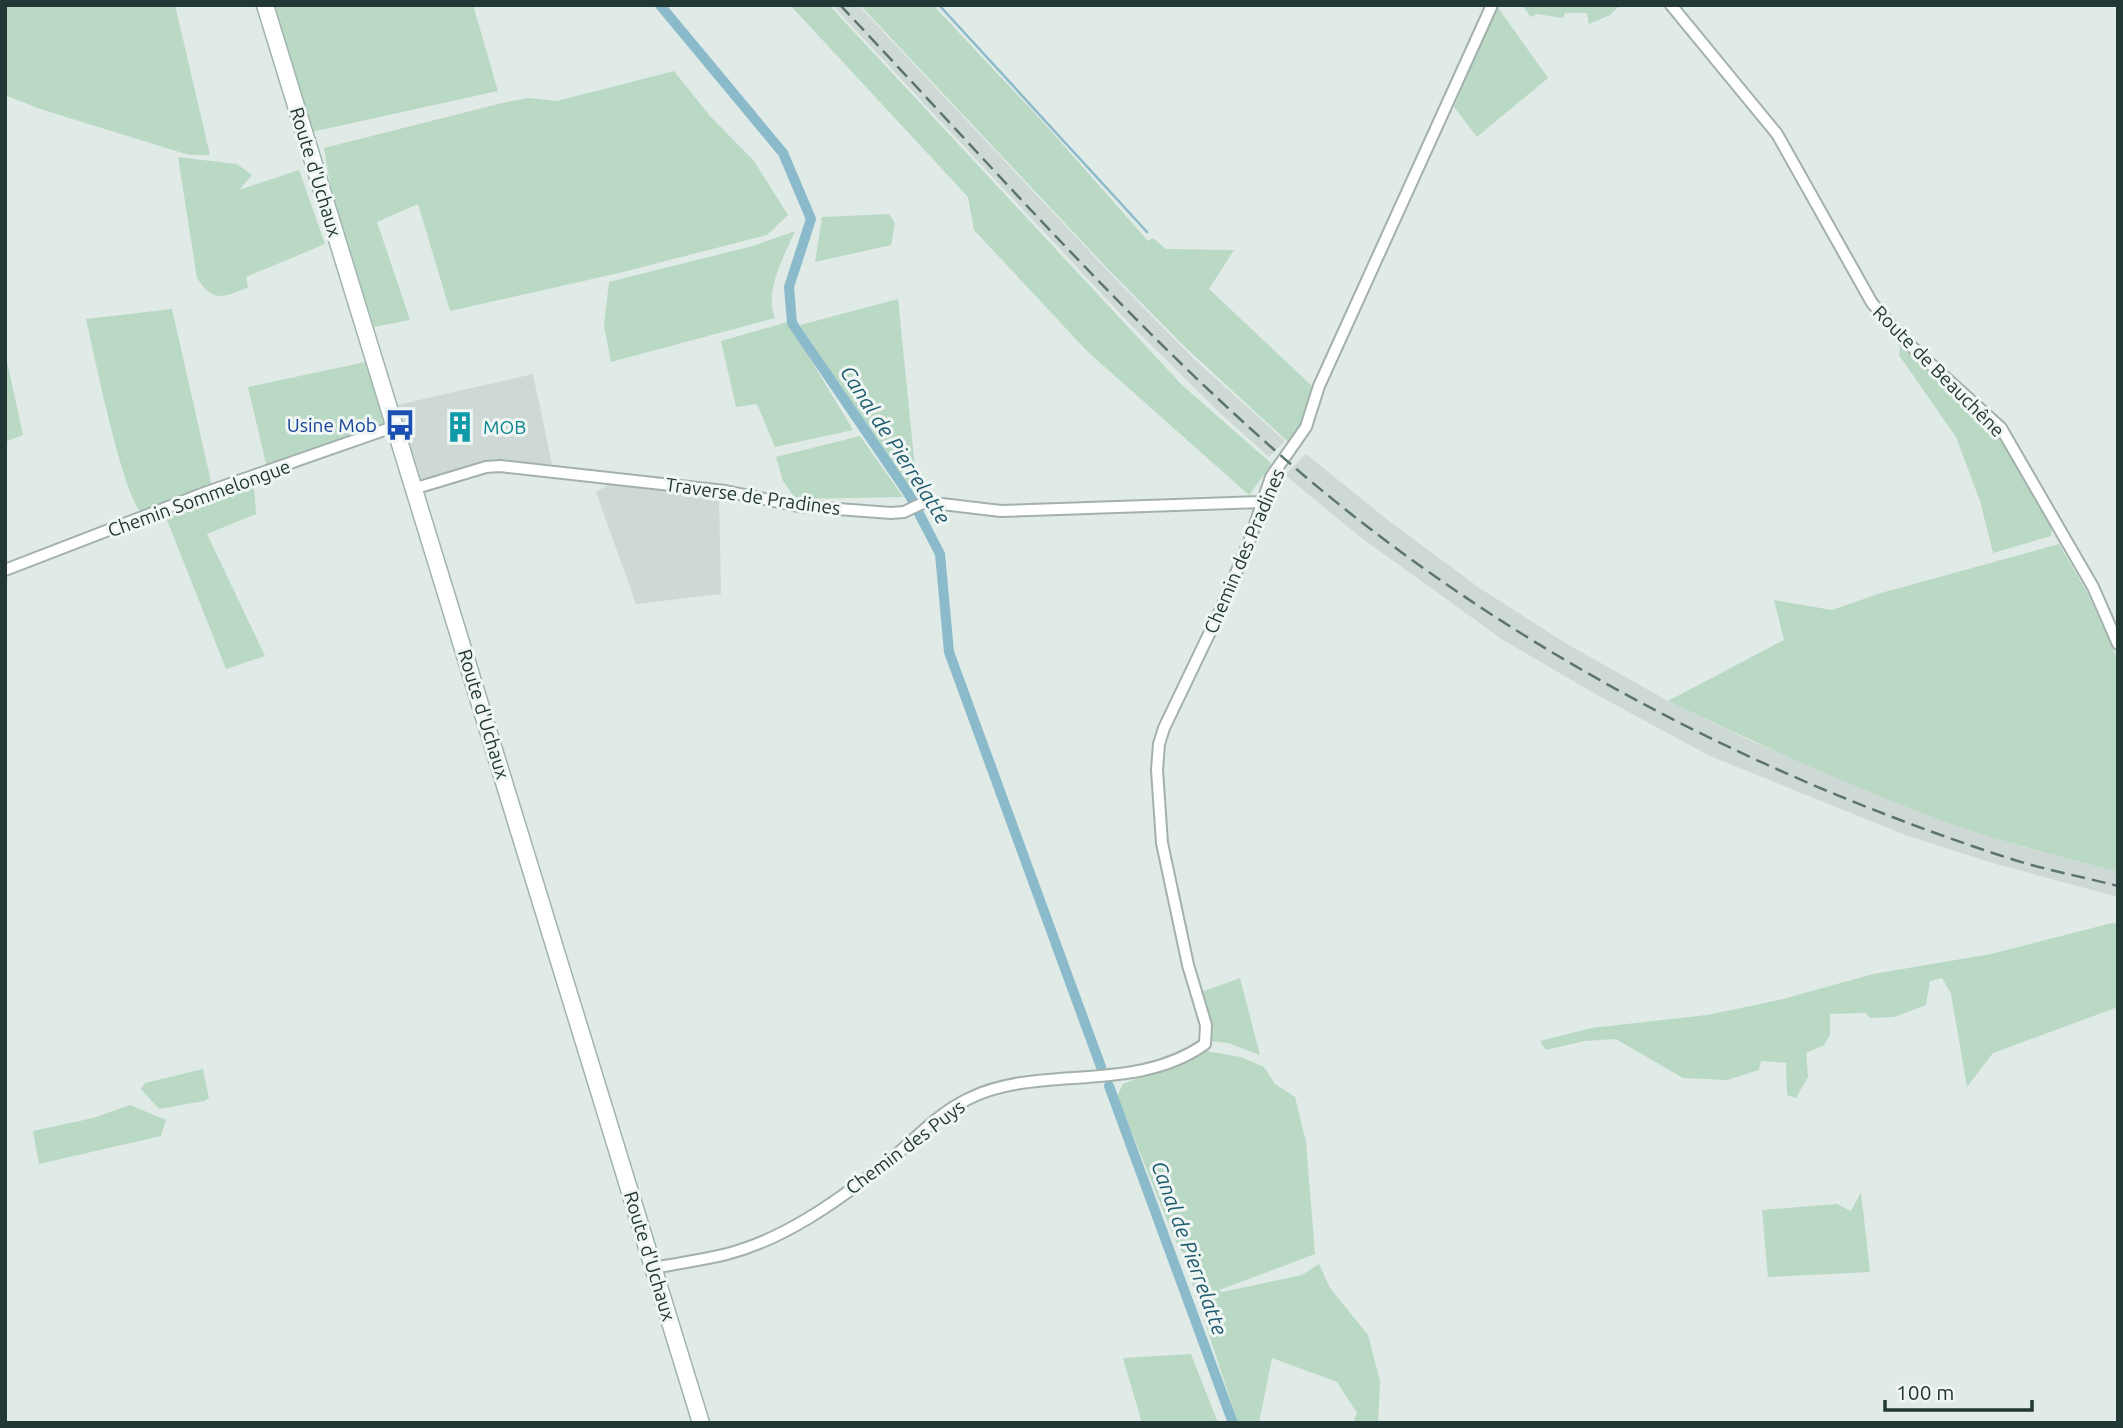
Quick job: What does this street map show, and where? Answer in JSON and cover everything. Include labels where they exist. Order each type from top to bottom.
[{"type":"main road","name":"Route d'Uchaux","points":[[265,5],[701,1423]]},
{"type":"street","name":"Chemin des Pradines","points":[[1205,1044],[1206,1025],[1169,881],[1157,770],[1164,728],[1221,609],[1276,468],[1306,427],[1319,386],[1492,5]]},
{"type":"street","name":"Route de Beauchêne","points":[[1671,5],[1777,134],[1872,303],[1903,339],[2001,428],[2093,587],[2118,644]]},
{"type":"street","name":"Chemin Sommelongue","points":[[5,570],[207,492],[393,427]]},
{"type":"street","name":"Traverse de Pradines","points":[[413,489],[486,467],[500,466],[725,491],[798,506],[891,513],[934,502],[958,509],[1001,511],[1261,502]]},
{"type":"street","name":"Chemin des Puys","points":[[654,1268],[727,1254],[781,1232],[864,1180],[931,1122],[969,1098],[1019,1084],[1127,1074],[1192,1052],[1205,1044]]},
{"type":"shaded area","points":[[832,5],[858,5],[1122,286],[1193,358],[1285,441],[1269,457],[1220,413],[1129,323]]},
{"type":"shaded area","points":[[533,374],[552,464],[493,462],[416,483],[393,406]]},
{"type":"shaded area","points":[[1306,454],[1389,521],[1481,589],[1567,644],[1668,701],[1751,741],[1944,821],[2020,846],[2118,872],[2118,897],[1996,864],[1908,836],[1710,756],[1599,696],[1503,640],[1359,536],[1285,475]]},
{"type":"shaded area","points":[[615,481],[719,493],[721,594],[636,604],[596,492]]},
{"type":"green space","points":[[5,5],[175,5],[210,155],[189,155],[40,109],[5,95]]},
{"type":"green space","points":[[270,5],[473,5],[498,91],[307,133]]},
{"type":"green space","points":[[790,5],[829,5],[1182,385],[1272,464],[1249,495],[1088,352],[974,230],[968,197]]},
{"type":"green space","points":[[860,5],[933,5],[1043,122],[1148,241],[1153,238],[1166,249],[1234,250],[1209,289],[1313,387],[1300,429],[1287,441],[1184,346]]},
{"type":"green space","points":[[1496,5],[1548,78],[1477,137],[1454,107]]},
{"type":"green space","points":[[1522,5],[1620,5],[1610,15],[1589,24],[1587,13],[1565,13],[1563,18],[1537,14],[1531,17]]},
{"type":"green space","points":[[674,71],[710,116],[754,161],[788,215],[767,235],[619,273],[450,311],[418,204],[377,222],[410,320],[374,327],[331,190],[324,148],[502,103],[528,98],[557,101]]},
{"type":"green space","points":[[178,157],[237,164],[252,175],[239,190],[299,170],[325,244],[246,277],[248,287],[232,294],[219,296],[208,292],[197,278]]},
{"type":"green space","points":[[889,214],[895,223],[891,245],[815,262],[822,217]]},
{"type":"green space","points":[[795,231],[774,285],[772,307],[775,318],[611,362],[604,326],[609,282],[753,246]]},
{"type":"green space","points":[[898,299],[917,488],[909,491],[800,325]]},
{"type":"green space","points":[[172,309],[212,486],[141,512],[117,451],[86,319]]},
{"type":"green space","points":[[788,322],[853,430],[775,447],[757,404],[736,407],[721,341]]},
{"type":"green space","points":[[1900,347],[1940,379],[1994,430],[2052,524],[2051,536],[1993,553],[1980,501],[1956,437],[1899,355]]},
{"type":"green space","points":[[5,352],[23,435],[5,442]]},
{"type":"green space","points":[[365,362],[387,424],[267,468],[248,387]]},
{"type":"green space","points":[[860,436],[903,497],[796,499],[783,481],[776,457]]},
{"type":"green space","points":[[249,482],[254,487],[256,514],[207,534],[265,656],[226,669],[165,515]]},
{"type":"green space","points":[[2059,544],[2087,592],[2118,660],[2118,872],[1964,829],[1873,794],[1668,701],[1784,640],[1774,600],[1832,610],[1881,593]]},
{"type":"green space","points":[[2112,923],[2118,924],[2118,1007],[1993,1053],[1967,1087],[1951,994],[1942,978],[1930,981],[1926,1005],[1894,1017],[1870,1018],[1866,1013],[1830,1014],[1830,1035],[1824,1045],[1806,1053],[1808,1077],[1796,1098],[1787,1095],[1786,1063],[1761,1061],[1759,1070],[1727,1080],[1683,1078],[1616,1039],[1584,1041],[1546,1050],[1540,1041],[1591,1028],[1707,1015],[1783,999],[1873,974],[1991,954]]},
{"type":"green space","points":[[1240,978],[1260,1055],[1228,1043],[1210,1041],[1208,1020],[1199,993]]},
{"type":"green space","points":[[1206,1051],[1241,1057],[1264,1067],[1275,1084],[1295,1097],[1306,1142],[1315,1254],[1219,1290],[1222,1292],[1302,1275],[1319,1264],[1330,1288],[1368,1335],[1380,1381],[1378,1423],[1353,1423],[1357,1413],[1337,1382],[1272,1358],[1259,1423],[1238,1423],[1184,1258],[1196,1268],[1178,1247],[1117,1096],[1123,1084]]},
{"type":"green space","points":[[203,1069],[209,1098],[204,1101],[159,1109],[141,1089],[145,1083]]},
{"type":"green space","points":[[130,1105],[166,1120],[161,1136],[39,1164],[33,1131],[93,1118]]},
{"type":"green space","points":[[1861,1192],[1870,1272],[1768,1277],[1762,1210],[1837,1204],[1851,1211]]},
{"type":"green space","points":[[1191,1354],[1218,1423],[1142,1423],[1123,1358]]},
{"type":"waterway","name":"Canal de Pierrelatte","points":[[660,5],[783,153],[811,219],[789,287],[792,323],[910,496],[940,554],[949,652],[1101,1067]]},
{"type":"waterway","points":[[939,5],[1147,232]]},
{"type":"waterway","name":"Canal de Pierrelatte","points":[[1109,1086],[1233,1423]]},
{"type":"railway","points":[[840,5],[1098,281],[1206,387],[1261,438],[1343,507],[1429,572],[1518,631],[1610,686],[1705,735],[1802,780],[1901,820],[2002,856],[2118,886]]},
{"type":"place","name":"Usine Mob","points":[[400,425]]},
{"type":"place","name":"MOB","points":[[460,427]]}]
